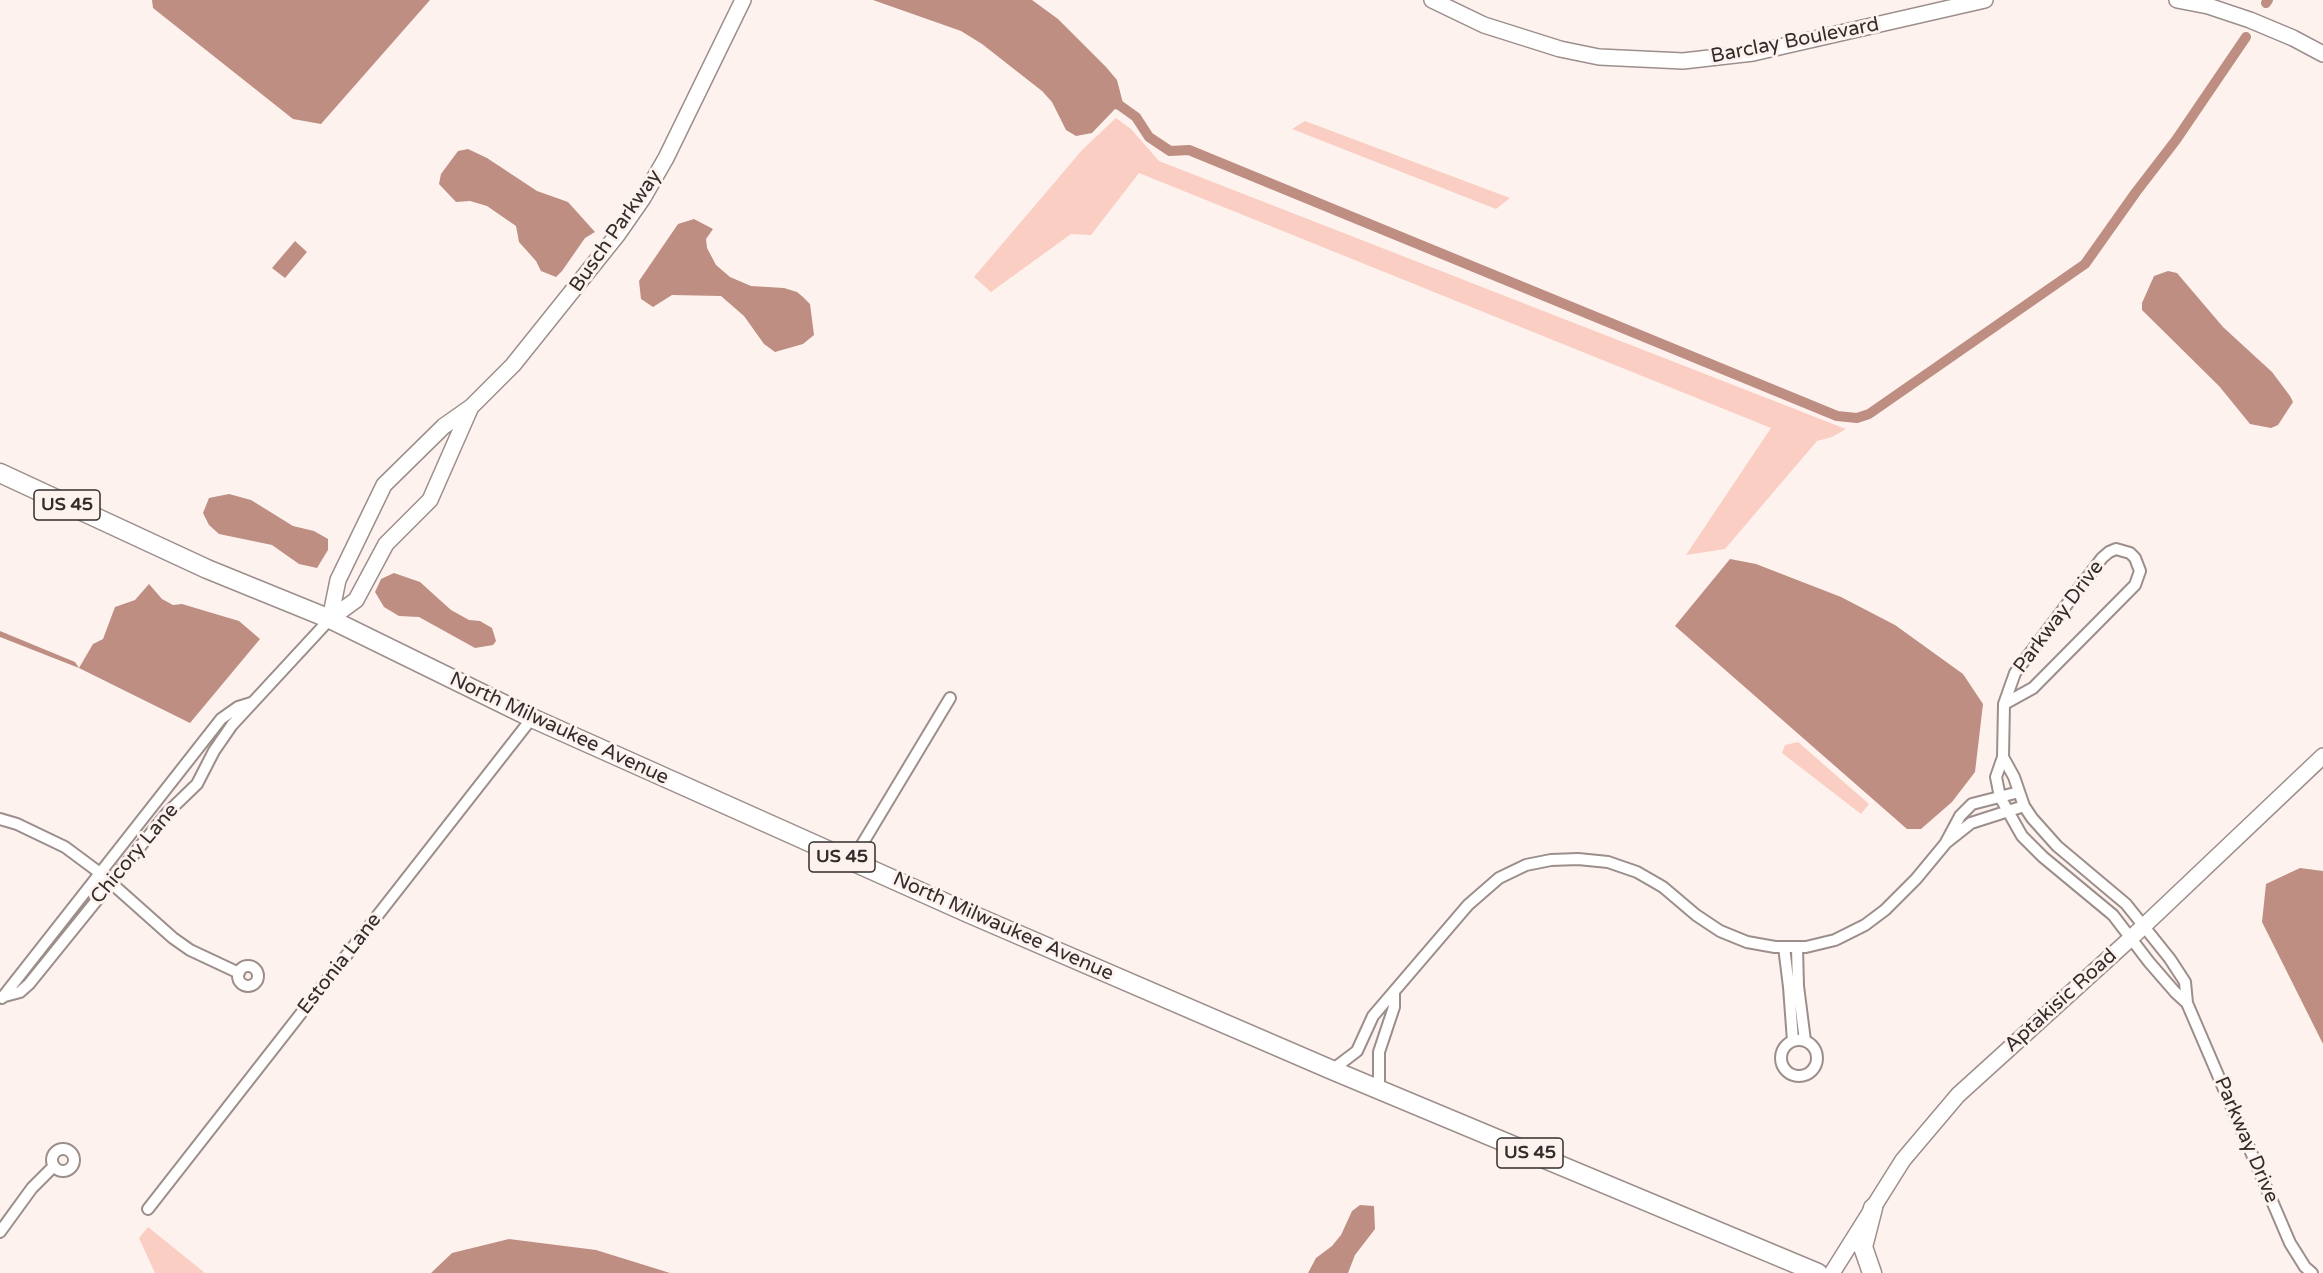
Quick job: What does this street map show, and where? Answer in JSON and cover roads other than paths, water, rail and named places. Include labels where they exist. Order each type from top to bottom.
[{"type":"main road","name":"North Milwaukee Avenue","points":[[0,473],[207,569],[330,619],[532,718],[852,861],[1332,1070],[1818,1273]]},
{"type":"main road","points":[[1872,1273],[1863,1247],[1873,1208]]},
{"type":"street","name":"Busch Parkway","points":[[330,619],[338,580],[384,485],[444,426],[471,407],[513,365],[567,301],[618,234],[643,198],[695,102],[743,0]]},
{"type":"street","name":"Barclay Boulevard","points":[[1432,0],[1484,25],[1560,49],[1608,57],[1683,61],[1753,53],[1985,0]]},
{"type":"street","points":[[2177,0],[2208,6],[2250,20],[2293,38],[2323,54]]},
{"type":"street","name":"Busch Parkway","points":[[330,619],[356,600],[386,544],[430,500],[471,407]]},
{"type":"street","name":"Parkway Drive","points":[[2004,704],[2033,688],[2135,585],[2140,572],[2135,558],[2130,553],[2116,549],[2102,558],[2015,673],[2004,704],[2003,757],[1996,777],[2000,797],[2022,836],[2043,857],[2113,915],[2130,939],[2187,1003]]},
{"type":"street","name":"Chicory Lane","points":[[3,998],[20,992],[29,984],[168,812],[197,784],[214,751],[232,725],[330,619]]},
{"type":"street","points":[[852,861],[950,698]]},
{"type":"street","name":"Chicory Lane","points":[[3,998],[191,756],[228,713],[255,702]]},
{"type":"street","name":"Estonia Lane","points":[[148,1209],[532,718]]},
{"type":"street","points":[[191,756],[206,768]]},
{"type":"street","name":"Aptakisic Road","points":[[1832,1273],[1903,1160],[1958,1095],[2130,939],[2323,756]]},
{"type":"street","name":"Parkway Drive","points":[[2003,757],[2014,777],[2024,806],[2057,846],[2122,899],[2144,925],[2185,982],[2187,1003],[2290,1244],[2305,1268],[2312,1273]]},
{"type":"street","points":[[1945,844],[1960,816],[1972,804],[2019,792]]},
{"type":"street","points":[[1332,1070],[1358,1051],[1373,1016],[1468,905],[1499,878],[1526,866],[1551,860],[1578,859],[1608,862],[1637,872],[1663,887],[1696,915],[1720,931],[1747,942],[1797,947],[1835,940],[1865,925],[1885,910],[1916,879],[1945,844],[1971,822],[2024,806]]},
{"type":"street","points":[[0,819],[47,836],[65,847],[100,873],[173,938],[190,950],[239,973]]},
{"type":"street","points":[[1784,947],[1792,1015],[1799,1041],[1797,947]]},
{"type":"street","points":[[1379,1089],[1379,1052],[1394,1007],[1394,992]]},
{"type":"street","points":[[0,1232],[32,1188],[54,1166]]},
{"type":"waterway","points":[[1115,102],[1136,117],[1149,137],[1170,151],[1189,150],[1837,416],[1857,418],[1869,414],[2085,264],[2176,140],[2246,37]]}]
